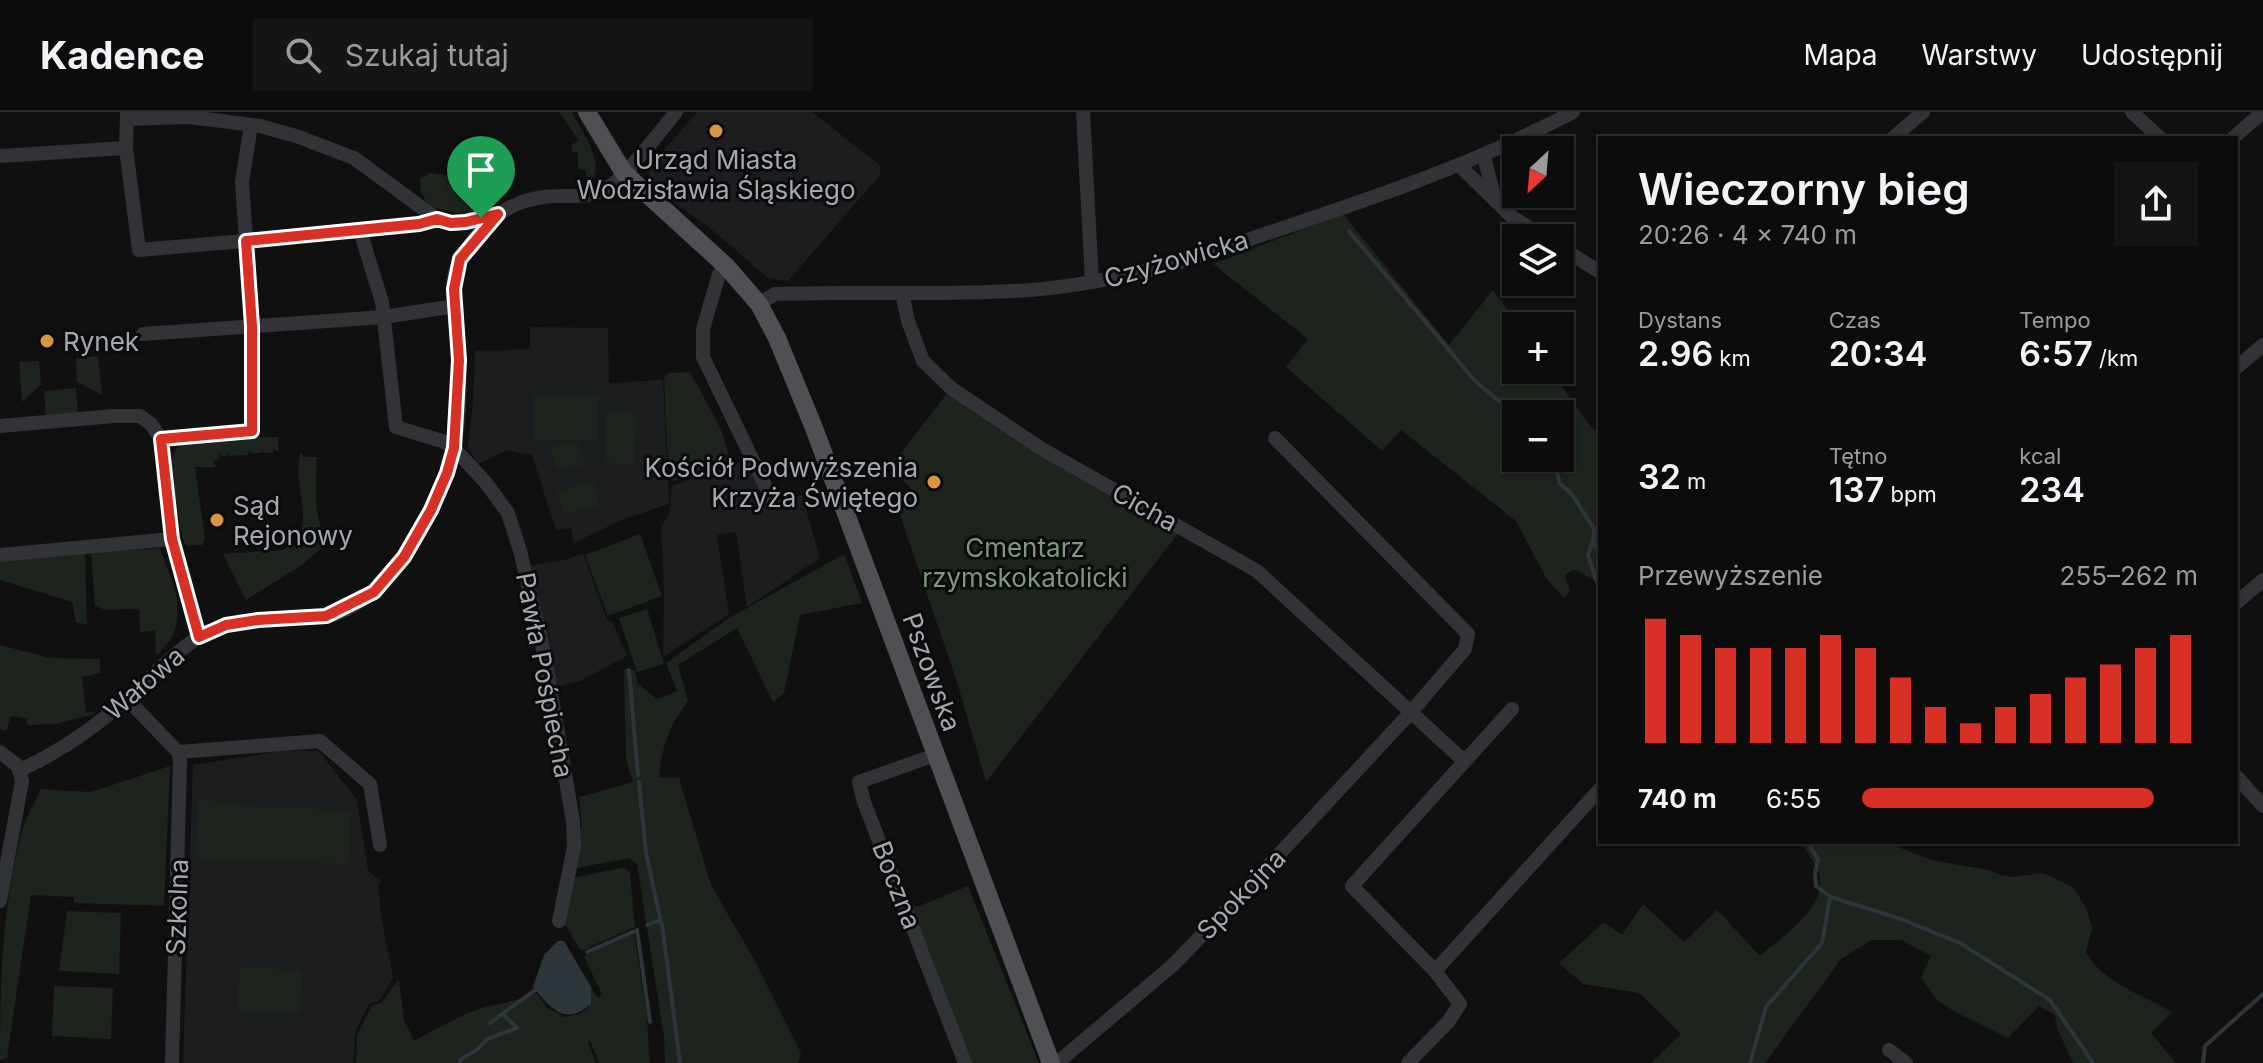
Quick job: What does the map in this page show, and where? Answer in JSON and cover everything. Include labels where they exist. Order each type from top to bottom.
[{"type":"main road","name":"Pszowska","points":[[587,112],[624,173],[726,266],[759,304],[777,338],[814,428],[1051,1063]]},
{"type":"street","points":[[460,259],[498,214],[509,206],[529,198],[590,195],[606,189],[624,173],[676,112]]},
{"type":"street","points":[[1083,112],[1092,282]]},
{"type":"street","name":"Czyżowicka","points":[[759,304],[775,294],[1031,290],[1092,282],[1181,262],[1484,157],[1573,112]]},
{"type":"street","points":[[1895,136],[1923,112]]},
{"type":"street","points":[[2132,112],[2158,136]]},
{"type":"street","points":[[2235,136],[2263,112]]},
{"type":"street","points":[[460,259],[464,237],[444,221],[354,158],[335,149],[257,121],[127,116],[126,148],[139,250],[360,231],[444,221],[498,214]]},
{"type":"street","points":[[161,439],[252,431],[252,326],[242,182],[257,121]]},
{"type":"street","points":[[0,156],[126,148]]},
{"type":"street","points":[[1484,157],[1496,200]]},
{"type":"street","points":[[1460,166],[1512,217],[1523,224]]},
{"type":"street","points":[[360,231],[384,317],[396,427],[442,441],[454,448]]},
{"type":"street","points":[[1574,256],[1598,271]]},
{"type":"street","name":"Wałowa","points":[[20,770],[78,740],[199,637],[226,625],[326,616],[374,592],[404,557],[423,524],[442,486],[454,448],[459,360],[454,289],[460,259]]},
{"type":"street","points":[[726,266],[719,274],[703,329],[703,357],[773,502]]},
{"type":"street","name":"Cicha","points":[[902,293],[908,321],[923,361],[951,388],[1042,449],[1257,571],[1464,761]]},
{"type":"street","points":[[143,334],[384,317],[455,306]]},
{"type":"street","points":[[2238,366],[2263,345]]},
{"type":"street","points":[[0,426],[114,416],[140,416],[151,424],[161,439],[172,539],[199,637]]},
{"type":"street","points":[[1275,438],[1468,634],[1465,649],[1412,711]]},
{"type":"street","name":"Pawła Pośpiecha","points":[[454,448],[508,513],[523,561],[542,645],[575,839],[559,921]]},
{"type":"street","points":[[0,555],[172,539]]},
{"type":"street","points":[[2238,601],[2263,580]]},
{"type":"street","points":[[127,699],[178,752],[320,741],[370,784],[380,845]]},
{"type":"street","points":[[1408,1063],[1448,1022],[1460,1004],[1435,971],[1352,886],[1512,709]]},
{"type":"street","name":"Spokojna","points":[[1057,1063],[1173,965],[1412,711]]},
{"type":"street","points":[[0,752],[14,761],[20,770],[21,787],[0,901]]},
{"type":"street","name":"Szkolna","points":[[172,1063],[178,752]]},
{"type":"street","name":"Boczna","points":[[935,755],[859,782],[965,1063]]},
{"type":"street","points":[[2238,778],[2263,806]]},
{"type":"street","points":[[1435,971],[1598,791]]},
{"type":"street","points":[[1889,1050],[1906,1063]]},
{"type":"shaded area","points":[[697,112],[812,112],[881,166],[880,175],[788,281],[768,278],[653,183],[648,169]]},
{"type":"shaded area","points":[[530,327],[608,328],[609,383],[663,380],[669,504],[619,521],[574,543],[571,528],[556,530],[532,455],[508,450],[478,464],[468,448],[475,351],[530,349]]},
{"type":"shaded area","points":[[741,462],[754,472],[763,505],[802,495],[820,558],[747,607],[736,532],[717,535],[729,614],[663,657],[661,527],[669,514],[672,486]]},
{"type":"shaded area","points":[[583,553],[607,620],[612,621],[627,656],[580,681],[555,687],[530,566],[565,560]]},
{"type":"shaded area","points":[[282,751],[319,751],[357,800],[368,871],[381,881],[378,883],[381,915],[393,978],[379,1001],[369,1004],[356,1030],[353,1063],[183,1063],[193,765]]},
{"type":"shaded area","points":[[558,941],[564,941],[591,987],[591,1004],[574,1014],[552,1008],[533,987],[544,955]]},
{"type":"green space","points":[[559,112],[572,112],[585,135],[595,161],[594,177],[586,180],[586,170],[578,169],[578,153],[572,152],[572,145],[579,140]]},
{"type":"green space","points":[[430,173],[457,176],[457,184],[465,187],[484,210],[457,213],[428,206],[421,191],[420,179]]},
{"type":"green space","points":[[1343,214],[1449,345],[1493,290],[1509,312],[1502,312],[1502,384],[1560,384],[1572,400],[1502,400],[1502,472],[1574,472],[1574,403],[1598,432],[1598,582],[1573,569],[1565,576],[1570,590],[1564,598],[1546,578],[1516,521],[1401,430],[1382,451],[1286,367],[1308,339],[1213,264]]},
{"type":"green space","points":[[98,356],[102,395],[77,382],[76,358]]},
{"type":"green space","points":[[39,361],[41,385],[22,402],[19,362]]},
{"type":"green space","points":[[690,372],[721,429],[731,463],[672,481],[664,377],[669,373]]},
{"type":"green space","points":[[76,388],[78,414],[46,416],[44,391]]},
{"type":"green space","name":"Cmentarz rzymskokatolicki","points":[[949,391],[1180,531],[986,782],[957,682],[900,515],[911,489],[890,467]]},
{"type":"green space","points":[[599,394],[598,440],[534,441],[534,395]]},
{"type":"green space","points":[[606,412],[636,413],[634,464],[605,463]]},
{"type":"green space","points":[[278,437],[279,452],[273,449],[273,453],[263,453],[263,450],[261,453],[251,453],[249,450],[248,455],[229,456],[228,452],[226,456],[221,453],[219,459],[213,461],[216,467],[195,467],[205,539],[202,545],[186,546],[170,463],[177,448],[205,439]]},
{"type":"green space","points":[[578,443],[585,465],[557,469],[550,447]]},
{"type":"green space","points":[[300,454],[303,457],[317,457],[317,511],[328,543],[299,567],[246,600],[223,554],[283,550],[297,542],[303,522],[298,465]]},
{"type":"green space","points":[[593,481],[599,505],[564,515],[557,491]]},
{"type":"green space","points":[[640,534],[662,596],[608,616],[585,555]]},
{"type":"green space","points":[[160,548],[175,590],[178,617],[168,643],[156,656],[155,631],[140,632],[139,609],[105,610],[95,606],[91,553]]},
{"type":"green space","points":[[85,554],[87,625],[76,622],[72,602],[0,580],[0,562]]},
{"type":"green space","points":[[844,554],[862,603],[800,615],[784,693],[773,702],[737,628],[678,665],[688,701],[668,737],[659,778],[679,778],[711,885],[755,961],[801,1053],[798,1063],[665,1063],[664,1037],[637,864],[629,858],[577,868],[578,831],[582,829],[579,797],[633,782],[626,760],[624,669],[635,670],[638,684],[657,699],[677,691],[666,663],[729,618]]},
{"type":"green space","points":[[647,609],[664,664],[637,672],[619,618]]},
{"type":"green space","points":[[0,645],[50,658],[100,659],[100,673],[82,677],[86,713],[97,711],[55,724],[27,725],[27,719],[11,716],[6,731],[0,729]]},
{"type":"green space","points":[[170,766],[164,906],[74,903],[74,897],[31,895],[7,1058],[0,1060],[6,914],[23,828],[41,789],[91,792]]},
{"type":"green space","points":[[198,800],[240,802],[241,806],[351,810],[349,864],[196,859]]},
{"type":"green space","points":[[1802,844],[1890,844],[1931,860],[1989,870],[2000,875],[2015,877],[2043,873],[2073,887],[2087,909],[2092,928],[2086,952],[2094,963],[2124,987],[2172,1012],[2151,1033],[2176,1063],[2073,1063],[2057,1028],[2055,1015],[2039,1006],[2008,1038],[1936,999],[1921,977],[1931,956],[1901,940],[1872,940],[1841,959],[1765,1063],[1651,1063],[1681,1034],[1639,993],[1583,984],[1559,963],[1604,922],[1622,935],[1643,904],[1684,942],[1717,910],[1760,956],[1800,921],[1816,900],[1819,876]]},
{"type":"green space","points":[[621,868],[630,873],[635,927],[581,951],[564,923],[573,878]]},
{"type":"green space","points":[[968,886],[1039,1063],[968,1063],[929,949],[925,946],[908,901],[917,907]]},
{"type":"green space","points":[[67,911],[121,913],[119,974],[59,971]]},
{"type":"green space","points":[[634,932],[647,1018],[650,1063],[599,1063],[590,1041],[596,1063],[356,1063],[357,1035],[372,1006],[382,1002],[399,979],[404,1020],[414,1041],[476,1010],[536,992],[546,1007],[564,1017],[580,1014],[589,1007],[591,987],[598,998],[602,994],[584,957],[591,950]]},
{"type":"green space","points":[[239,967],[303,970],[300,1013],[238,1011]]},
{"type":"green space","points":[[54,986],[113,988],[111,1039],[52,1036]]},
{"type":"waterway","points":[[1349,231],[1475,381],[1502,403]]},
{"type":"waterway","points":[[1557,472],[1560,484],[1575,499],[1594,528],[1593,541],[1598,550]]},
{"type":"waterway","points":[[1593,541],[1588,555],[1598,585]]},
{"type":"waterway","points":[[629,670],[638,775]]},
{"type":"waterway","points":[[639,782],[646,853],[663,931],[680,1063]]},
{"type":"waterway","points":[[1809,844],[1818,860],[1816,886],[1831,897],[1901,919],[1960,943],[2050,1000],[2093,1063]]},
{"type":"waterway","points":[[1750,1063],[1766,1007],[1822,943],[1830,897]]},
{"type":"waterway","points":[[647,925],[660,920]]},
{"type":"waterway","points":[[587,952],[637,930],[650,1022]]},
{"type":"waterway","points":[[490,1023],[535,990]]},
{"type":"waterway","points":[[2203,1063],[2205,1046],[2263,994]]},
{"type":"waterway","points":[[459,1063],[487,1039],[517,1028],[504,1015]]},
{"type":"place","name":"Urząd Miasta Wodzisławia Śląskiego","points":[[716,131]]},
{"type":"place","name":"Rynek","points":[[47,341]]},
{"type":"place","name":"Kościół Podwyższenia Krzyża Świętego","points":[[934,482]]},
{"type":"place","name":"Sąd Rejonowy","points":[[217,520]]},
{"type":"route","points":[[498,214],[460,259],[455,275],[459,360],[454,448],[431,510],[404,557],[374,592],[326,616],[226,625],[199,637],[172,539],[161,439],[252,431],[252,326],[246,241],[360,231],[437,219],[451,223],[481,218],[498,214]]}]
